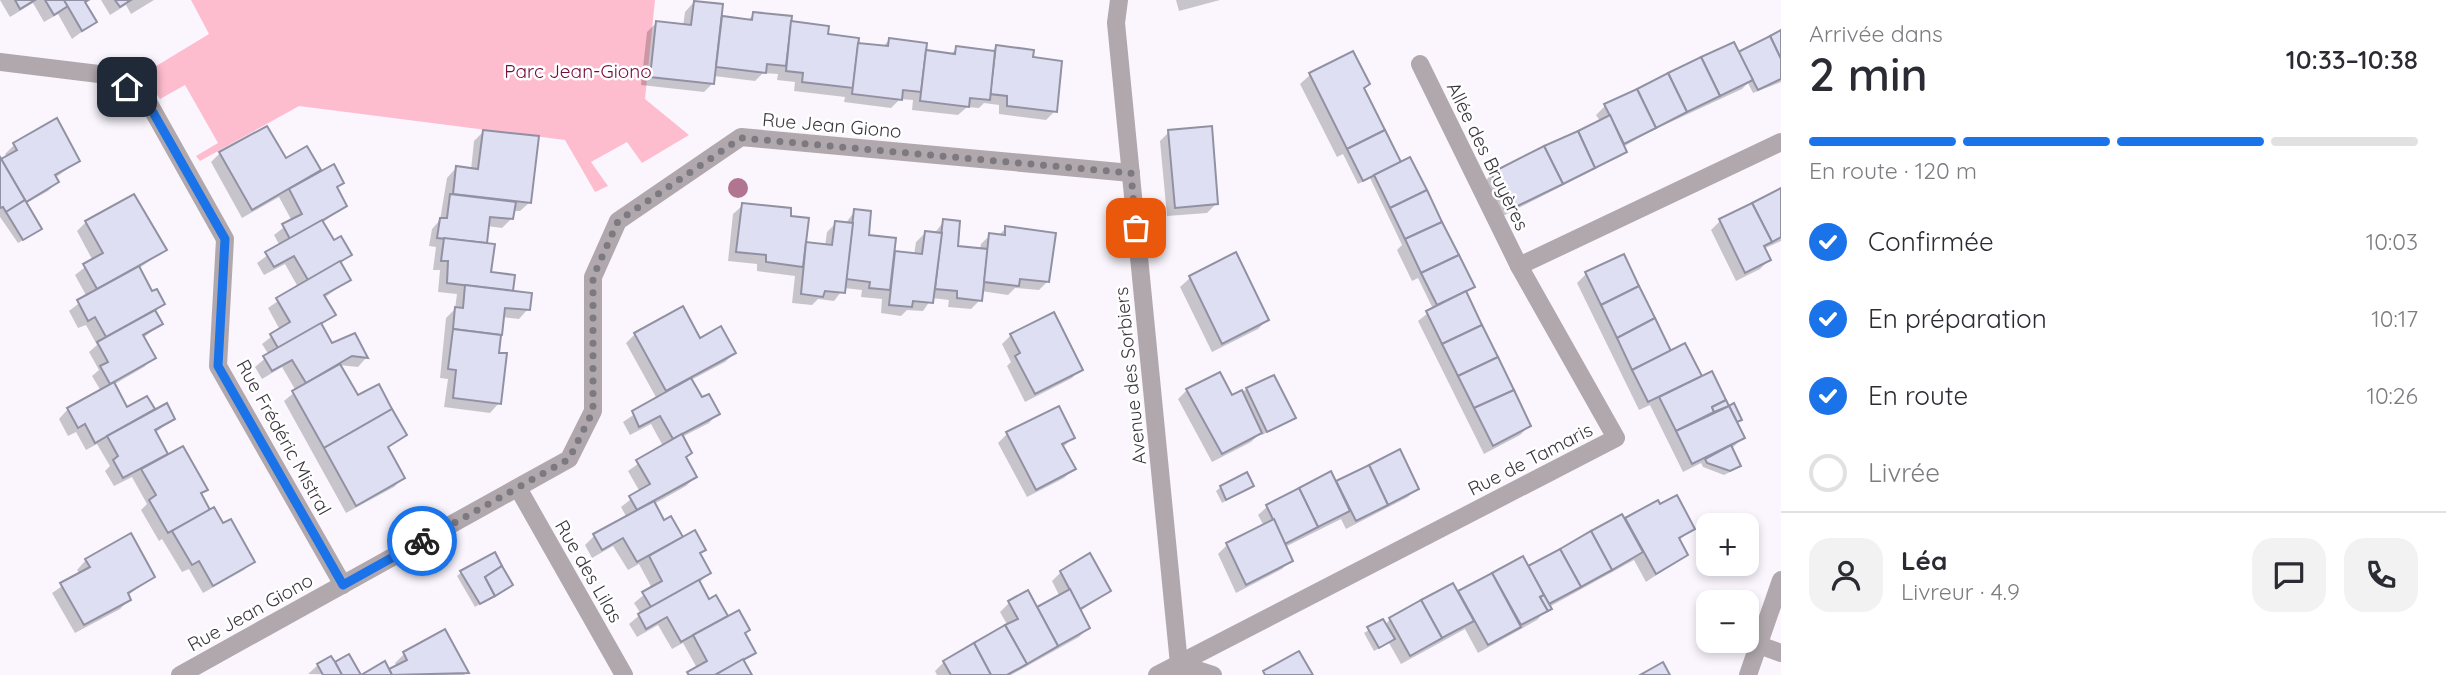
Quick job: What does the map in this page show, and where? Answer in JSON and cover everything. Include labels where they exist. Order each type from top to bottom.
[{"type":"street","name":"Avenue des Sorbiers","points":[[1119,0],[1116,23],[1177,669]]},
{"type":"street","name":"Rue Frédéric Mistral","points":[[0,62],[107,75],[146,100],[225,239],[218,366],[343,585]]},
{"type":"street","name":"Allée des Bruyères","points":[[1420,64],[1519,266]]},
{"type":"street","name":"Rue Jean Giono","points":[[180,675],[569,459],[593,411],[593,277],[618,221],[741,138],[1131,173]]},
{"type":"street","points":[[1519,266],[1781,142]]},
{"type":"street","name":"Rue de Tamaris","points":[[1177,669],[1616,438],[1519,266]]},
{"type":"street","name":"Rue des Lilas","points":[[518,488],[624,675]]},
{"type":"street","points":[[1781,580],[1759,645],[1781,653]]},
{"type":"street","points":[[1748,675],[1756,653]]},
{"type":"street","points":[[1157,675],[1177,669],[1213,675]]},
{"type":"green space","name":"Parc Jean-Giono","points":[[191,0],[655,0],[645,99],[689,135],[642,163],[627,142],[591,162],[608,186],[595,192],[565,140],[299,106],[200,161],[196,156],[218,143],[185,85],[160,99],[143,74],[209,34]]},
{"type":"building","points":[[15,0],[35,0],[20,9]]},
{"type":"building","points":[[45,0],[64,0],[68,6],[54,15]]},
{"type":"building","points":[[64,0],[88,0],[85,2],[97,22],[82,31]]},
{"type":"building","points":[[115,0],[131,0],[120,7]]},
{"type":"building","points":[[694,1],[723,4],[714,84],[650,77],[656,21],[691,25]]},
{"type":"building","points":[[753,12],[792,16],[786,66],[767,64],[766,73],[716,67],[722,16],[752,20]]},
{"type":"building","points":[[791,21],[829,26],[828,34],[859,38],[853,88],[802,82],[803,73],[786,71]]},
{"type":"building","points":[[1781,30],[1781,59],[1770,36]]},
{"type":"building","points":[[1770,36],[1781,59],[1781,79],[1758,90],[1738,52]]},
{"type":"building","points":[[889,38],[927,43],[921,92],[903,90],[902,100],[852,94],[858,43],[888,46]]},
{"type":"building","points":[[1734,42],[1753,80],[1720,96],[1701,57]]},
{"type":"building","points":[[996,45],[1034,50],[1033,57],[1062,61],[1057,112],[1007,106],[1007,96],[990,94]]},
{"type":"building","points":[[956,46],[995,51],[990,100],[970,98],[969,107],[920,101],[926,50],[955,54]]},
{"type":"building","points":[[1353,51],[1370,84],[1364,88],[1385,130],[1347,149],[1309,73]]},
{"type":"building","points":[[1701,57],[1720,96],[1687,112],[1668,73]]},
{"type":"building","points":[[1668,73],[1687,112],[1656,128],[1637,89]]},
{"type":"building","points":[[1637,89],[1656,128],[1624,144],[1604,104]]},
{"type":"building","points":[[1610,115],[1627,152],[1595,168],[1578,131]]},
{"type":"building","points":[[57,118],[80,161],[55,175],[59,182],[26,202],[1,159],[17,150],[13,143]]},
{"type":"building","points":[[267,126],[286,158],[307,146],[321,170],[252,210],[219,152]]},
{"type":"building","points":[[1212,126],[1218,204],[1175,208],[1168,130]]},
{"type":"building","points":[[483,130],[539,136],[531,203],[453,194],[456,166],[478,169]]},
{"type":"building","points":[[1385,130],[1401,162],[1363,181],[1347,149]]},
{"type":"building","points":[[1578,131],[1595,168],[1563,184],[1544,146]]},
{"type":"building","points":[[1544,146],[1563,184],[1509,210],[1491,173]]},
{"type":"building","points":[[0,157],[25,200],[6,212],[3,207],[0,208]]},
{"type":"building","points":[[1410,157],[1427,190],[1390,208],[1374,175]]},
{"type":"building","points":[[334,164],[344,183],[337,187],[347,206],[290,239],[282,224],[302,214],[289,189]]},
{"type":"building","points":[[1781,188],[1781,237],[1772,242],[1752,203]]},
{"type":"building","points":[[1427,190],[1442,222],[1405,239],[1390,208]]},
{"type":"building","points":[[134,194],[167,250],[97,289],[83,264],[103,253],[85,221]]},
{"type":"building","points":[[450,194],[516,202],[513,219],[490,217],[487,243],[437,238],[440,218],[447,218]]},
{"type":"building","points":[[25,200],[42,229],[23,240],[6,212]]},
{"type":"building","points":[[742,203],[791,208],[791,216],[809,218],[803,267],[766,262],[766,255],[736,252]]},
{"type":"building","points":[[1752,203],[1772,242],[1764,246],[1771,260],[1745,273],[1719,219]]},
{"type":"building","points":[[854,209],[871,211],[869,235],[896,238],[890,290],[869,288],[870,282],[846,279]]},
{"type":"building","points":[[943,219],[960,221],[958,246],[988,249],[982,301],[957,298],[957,291],[935,289]]},
{"type":"building","points":[[322,220],[334,240],[341,236],[352,255],[308,280],[294,256],[274,267],[265,252]]},
{"type":"building","points":[[835,221],[853,223],[845,293],[825,291],[823,297],[801,294],[806,242],[832,245]]},
{"type":"building","points":[[1442,222],[1459,255],[1421,273],[1405,239]]},
{"type":"building","points":[[1005,226],[1056,233],[1049,282],[1020,279],[1019,286],[984,282],[989,233],[1005,235]]},
{"type":"building","points":[[925,231],[942,233],[933,303],[913,301],[912,307],[889,305],[895,251],[922,254]]},
{"type":"building","points":[[444,238],[495,244],[491,272],[515,275],[513,291],[447,283],[448,261],[441,261]]},
{"type":"building","points":[[1236,252],[1269,320],[1222,344],[1189,276]]},
{"type":"building","points":[[1624,254],[1639,286],[1601,305],[1585,272]]},
{"type":"building","points":[[1459,255],[1475,287],[1437,305],[1421,273]]},
{"type":"building","points":[[340,261],[351,280],[324,295],[336,315],[278,348],[270,334],[290,322],[276,298]]},
{"type":"building","points":[[139,266],[152,291],[157,289],[165,304],[106,337],[95,317],[88,321],[77,300]]},
{"type":"building","points":[[465,285],[532,293],[530,310],[505,308],[502,335],[453,329],[455,307],[463,308]]},
{"type":"building","points":[[1639,286],[1655,318],[1617,338],[1601,305]]},
{"type":"building","points":[[1466,291],[1482,325],[1442,344],[1426,311]]},
{"type":"building","points":[[683,306],[700,338],[721,326],[736,353],[666,391],[634,333]]},
{"type":"building","points":[[155,310],[163,324],[143,335],[156,358],[110,384],[100,366],[108,362],[97,342]]},
{"type":"building","points":[[1054,312],[1083,370],[1035,394],[1015,356],[1020,353],[1010,334]]},
{"type":"building","points":[[1655,318],[1671,351],[1632,370],[1617,338]]},
{"type":"building","points":[[321,323],[332,343],[355,333],[368,358],[352,356],[306,383],[292,360],[272,371],[263,356]]},
{"type":"building","points":[[1482,325],[1498,357],[1458,376],[1442,344]]},
{"type":"building","points":[[453,329],[501,335],[499,353],[507,353],[501,404],[453,398],[456,370],[448,369]]},
{"type":"building","points":[[1685,343],[1702,376],[1648,402],[1632,370]]},
{"type":"building","points":[[1498,357],[1514,390],[1474,408],[1458,376]]},
{"type":"building","points":[[340,364],[358,395],[379,384],[392,409],[324,448],[292,391]]},
{"type":"building","points":[[1712,371],[1726,400],[1712,407],[1714,412],[1676,431],[1659,397]]},
{"type":"building","points":[[1220,372],[1232,395],[1242,390],[1262,433],[1222,454],[1186,389]]},
{"type":"building","points":[[1274,375],[1296,418],[1267,432],[1246,388]]},
{"type":"building","points":[[691,378],[702,397],[709,394],[720,414],[673,439],[660,416],[639,427],[632,411]]},
{"type":"building","points":[[114,382],[127,407],[147,396],[155,409],[95,443],[85,424],[78,428],[67,408]]},
{"type":"building","points":[[1514,390],[1531,426],[1493,446],[1474,408]]},
{"type":"building","points":[[1726,400],[1729,406],[1714,412],[1712,407]]},
{"type":"building","points":[[167,403],[175,419],[155,430],[168,454],[123,478],[113,460],[118,456],[107,436]]},
{"type":"building","points":[[1734,403],[1742,420],[1737,422],[1729,406]]},
{"type":"building","points":[[1059,406],[1075,438],[1062,444],[1076,469],[1036,490],[1006,432]]},
{"type":"building","points":[[1729,406],[1745,438],[1692,464],[1676,431]]},
{"type":"building","points":[[392,409],[407,435],[388,447],[405,478],[356,506],[324,448]]},
{"type":"building","points":[[682,434],[692,453],[686,457],[697,477],[637,510],[629,496],[650,484],[636,460]]},
{"type":"building","points":[[1731,445],[1741,466],[1730,471],[1707,463],[1705,459]]},
{"type":"building","points":[[183,446],[208,490],[201,493],[210,510],[168,533],[149,500],[156,495],[141,469]]},
{"type":"building","points":[[1400,449],[1419,489],[1388,505],[1369,465]]},
{"type":"building","points":[[1369,465],[1388,505],[1356,521],[1336,481]]},
{"type":"building","points":[[1331,471],[1350,511],[1318,527],[1299,488]]},
{"type":"building","points":[[1247,472],[1254,486],[1226,500],[1220,486]]},
{"type":"building","points":[[1299,488],[1318,527],[1285,544],[1266,505]]},
{"type":"building","points":[[1677,495],[1695,529],[1679,538],[1688,555],[1656,574],[1625,518],[1658,500],[1660,504]]},
{"type":"building","points":[[654,501],[664,520],[671,516],[683,537],[637,562],[623,538],[602,550],[593,534]]},
{"type":"building","points":[[214,507],[223,523],[231,519],[255,562],[213,586],[199,561],[192,565],[172,531]]},
{"type":"building","points":[[1622,514],[1643,552],[1612,570],[1591,531]]},
{"type":"building","points":[[1274,519],[1293,561],[1246,585],[1226,543]]},
{"type":"building","points":[[695,530],[706,550],[700,553],[711,573],[651,607],[642,592],[662,581],[649,556]]},
{"type":"building","points":[[1591,531],[1612,570],[1581,587],[1560,549]]},
{"type":"building","points":[[131,533],[155,577],[128,593],[131,600],[84,625],[60,583],[90,567],[85,559]]},
{"type":"building","points":[[1560,549],[1581,587],[1549,604],[1528,566]]},
{"type":"building","points":[[495,552],[502,566],[485,577],[495,596],[480,604],[460,571]]},
{"type":"building","points":[[1090,553],[1111,591],[1080,609],[1060,571]]},
{"type":"building","points":[[1523,556],[1544,595],[1540,597],[1548,611],[1521,625],[1492,573]]},
{"type":"building","points":[[502,566],[513,585],[495,596],[485,577]]},
{"type":"building","points":[[1492,573],[1521,627],[1488,645],[1458,591]]},
{"type":"building","points":[[699,580],[709,599],[716,595],[728,616],[681,642],[667,617],[646,629],[638,614]]},
{"type":"building","points":[[1453,583],[1474,621],[1442,638],[1421,600]]},
{"type":"building","points":[[1070,589],[1090,628],[1058,646],[1037,607]]},
{"type":"building","points":[[1028,590],[1058,646],[1027,664],[1005,625],[1018,619],[1008,601]]},
{"type":"building","points":[[1544,595],[1552,609],[1548,611],[1540,597]]},
{"type":"building","points":[[1421,600],[1442,638],[1410,656],[1389,618]]},
{"type":"building","points":[[739,610],[750,630],[745,633],[756,653],[715,675],[689,675],[687,672],[707,661],[693,635]]},
{"type":"building","points":[[1383,619],[1395,639],[1379,648],[1367,627]]},
{"type":"building","points":[[1005,625],[1027,664],[1007,675],[991,675],[974,643]]},
{"type":"building","points":[[445,629],[469,673],[392,675],[389,669],[407,660],[403,652]]},
{"type":"building","points":[[974,643],[991,675],[951,675],[943,661]]},
{"type":"building","points":[[1299,651],[1313,675],[1265,675],[1263,671]]},
{"type":"building","points":[[349,654],[361,675],[342,675],[335,662]]},
{"type":"building","points":[[331,656],[342,675],[323,675],[317,664]]},
{"type":"building","points":[[743,659],[752,675],[715,675]]},
{"type":"building","points":[[385,661],[392,675],[361,675]]},
{"type":"building","points":[[1663,662],[1670,675],[1640,675]]},
{"type":"way so far","points":[[422,541],[569,459],[593,411],[593,277],[618,221],[741,138],[1131,173],[1136,228]]},
{"type":"route","points":[[127,87],[146,100],[225,239],[218,366],[343,585],[422,541]]}]
